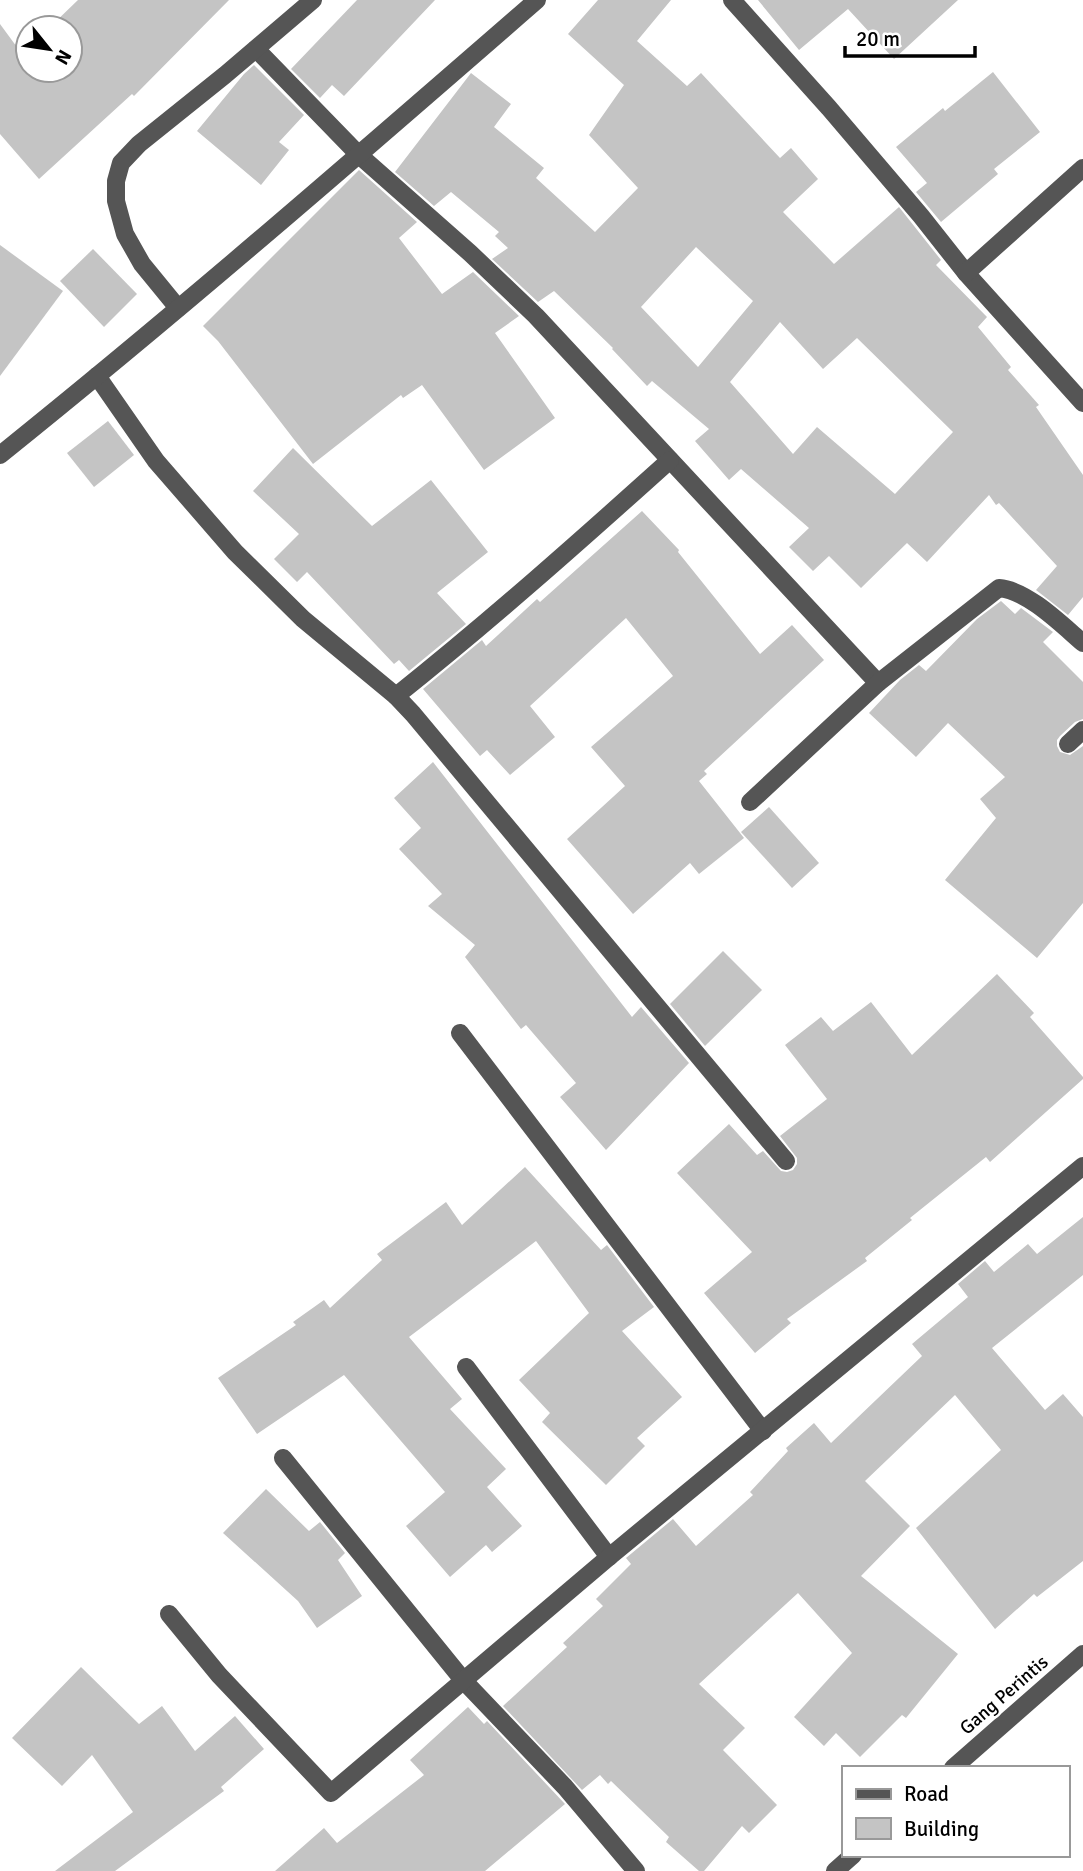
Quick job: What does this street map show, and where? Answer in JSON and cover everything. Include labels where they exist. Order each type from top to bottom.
[{"type":"street","points":[[178,308],[142,264],[125,234],[116,201],[116,181],[121,163],[139,144],[313,0]]},
{"type":"street","points":[[0,455],[359,155],[537,0]]},
{"type":"street","points":[[732,0],[829,108],[966,273],[1083,403]]},
{"type":"street","points":[[256,49],[359,155],[470,253],[536,316],[878,682]]},
{"type":"street","points":[[966,273],[1083,169]]},
{"type":"street","points":[[97,376],[156,461],[235,552],[303,619],[396,696],[413,714],[786,1161]]},
{"type":"street","points":[[396,696],[536,580],[670,460]]},
{"type":"street","points":[[750,802],[878,682],[999,588],[1023,595],[1083,643]]},
{"type":"street","points":[[1068,744],[1083,730]]},
{"type":"street","points":[[460,1033],[764,1431]]},
{"type":"street","points":[[169,1614],[219,1675],[331,1793],[609,1557],[1083,1166]]},
{"type":"street","points":[[466,1367],[609,1557]]},
{"type":"street","points":[[283,1458],[463,1680],[565,1787],[636,1871]]},
{"type":"street","name":"Gang Perintis","points":[[955,1766],[1081,1660]]},
{"type":"street","points":[[835,1871],[851,1857]]},
{"type":"building","points":[[78,0],[229,0],[134,96],[132,94],[39,179],[0,134],[0,24],[14,43],[14,84],[84,84],[84,14],[64,14]]},
{"type":"building","points":[[357,0],[435,0],[344,96],[332,85],[320,98],[291,69]]},
{"type":"building","points":[[598,0],[671,0],[637,41],[687,86],[701,73],[780,158],[791,148],[818,179],[783,212],[834,264],[899,207],[941,260],[936,265],[987,317],[978,327],[1011,367],[1008,370],[1039,405],[1036,407],[1083,475],[1083,597],[1068,615],[1036,590],[1057,566],[989,495],[927,562],[907,543],[861,588],[829,556],[813,571],[789,547],[809,528],[741,469],[729,480],[695,441],[709,429],[652,381],[647,386],[613,348],[554,291],[538,302],[492,259],[508,248],[495,236],[499,232],[451,192],[434,206],[395,172],[471,73],[511,104],[494,127],[544,168],[536,178],[595,232],[638,188],[589,135],[624,85],[568,34]],"holes":[[[696,247],[753,301],[698,367],[641,307]],[[780,322],[823,369],[857,338],[953,432],[895,494],[817,427],[793,454],[730,382]]]},
{"type":"building","points":[[758,0],[958,0],[894,59],[848,9],[799,50]]},
{"type":"building","points":[[254,65],[304,115],[279,142],[289,150],[261,185],[197,131]]},
{"type":"building","points":[[993,72],[1040,132],[994,169],[998,174],[941,222],[916,192],[927,183],[896,147],[943,108],[945,111]]},
{"type":"building","points":[[359,170],[417,222],[399,238],[442,294],[473,272],[519,316],[495,333],[555,418],[484,470],[422,385],[403,398],[401,395],[313,464],[218,341],[203,326]]},
{"type":"building","points":[[0,245],[63,291],[0,376]]},
{"type":"building","points":[[93,249],[137,294],[104,327],[60,281]]},
{"type":"building","points":[[108,421],[134,455],[94,487],[67,453]]},
{"type":"building","points":[[293,448],[372,526],[431,480],[488,552],[437,593],[466,624],[409,671],[399,660],[394,664],[307,572],[297,582],[274,559],[299,534],[253,491]]},
{"type":"building","points":[[642,511],[679,550],[760,654],[792,625],[824,660],[704,771],[707,774],[699,781],[744,838],[699,874],[690,863],[633,914],[567,839],[625,786],[591,747],[673,676],[626,618],[530,706],[555,737],[510,775],[487,750],[480,756],[423,689],[482,640],[486,646],[537,599],[540,602]]},
{"type":"building","points":[[1001,601],[1015,614],[1021,608],[1053,632],[1043,642],[1083,682],[1083,719],[1075,722],[1060,736],[1057,746],[1060,752],[1070,755],[1083,746],[1083,903],[1037,958],[945,880],[996,818],[980,799],[1005,777],[948,723],[916,757],[869,713],[900,680],[919,665],[926,671],[977,619]]},
{"type":"building","points":[[433,762],[632,1017],[641,1007],[689,1063],[606,1150],[560,1097],[576,1083],[526,1025],[521,1029],[465,957],[475,945],[428,906],[442,894],[399,849],[421,828],[394,798]]},
{"type":"building","points":[[769,807],[819,863],[792,888],[741,832]]},
{"type":"building","points":[[723,951],[762,990],[705,1046],[670,1004]]},
{"type":"building","points":[[997,974],[1034,1013],[1030,1017],[1083,1079],[990,1162],[986,1157],[910,1218],[912,1220],[865,1258],[867,1261],[787,1319],[791,1323],[755,1353],[704,1293],[752,1252],[677,1173],[729,1124],[757,1155],[763,1151],[781,1171],[793,1170],[797,1158],[780,1136],[827,1099],[785,1045],[821,1017],[833,1031],[871,1002],[912,1055]]},
{"type":"building","points":[[525,1167],[601,1250],[607,1245],[654,1307],[622,1331],[682,1397],[637,1438],[645,1446],[606,1485],[542,1422],[550,1413],[519,1380],[589,1313],[536,1241],[409,1337],[462,1399],[450,1409],[506,1469],[487,1487],[522,1526],[492,1552],[486,1545],[450,1577],[406,1526],[445,1492],[344,1375],[257,1434],[218,1378],[296,1325],[293,1322],[324,1300],[330,1308],[382,1260],[377,1254],[446,1202],[462,1225]]},
{"type":"building","points":[[1083,1217],[1083,1275],[992,1348],[1045,1410],[1063,1394],[1083,1417],[1083,1561],[1037,1597],[1034,1594],[995,1629],[916,1528],[1001,1450],[955,1395],[865,1481],[910,1526],[861,1576],[958,1654],[906,1718],[902,1715],[860,1757],[836,1733],[824,1746],[794,1717],[852,1653],[798,1593],[699,1684],[745,1728],[723,1750],[777,1805],[749,1833],[742,1826],[704,1871],[699,1871],[666,1842],[669,1837],[611,1781],[608,1784],[600,1775],[582,1790],[503,1706],[567,1647],[563,1643],[603,1606],[596,1599],[631,1564],[626,1558],[673,1519],[696,1546],[753,1495],[750,1492],[788,1451],[786,1448],[814,1423],[831,1443],[922,1356],[912,1344],[968,1297],[958,1284],[985,1261],[994,1272],[1028,1244],[1037,1254]]},
{"type":"building","points":[[266,1489],[309,1531],[320,1522],[345,1553],[338,1560],[362,1596],[317,1628],[298,1601],[223,1533]]},
{"type":"building","points":[[81,1667],[139,1724],[162,1706],[195,1751],[235,1716],[264,1749],[221,1787],[224,1791],[115,1871],[55,1871],[133,1812],[92,1755],[62,1786],[12,1738]]},
{"type":"building","points":[[468,1707],[484,1724],[487,1721],[565,1804],[485,1871],[275,1871],[324,1828],[337,1843],[424,1775],[410,1760]]}]
